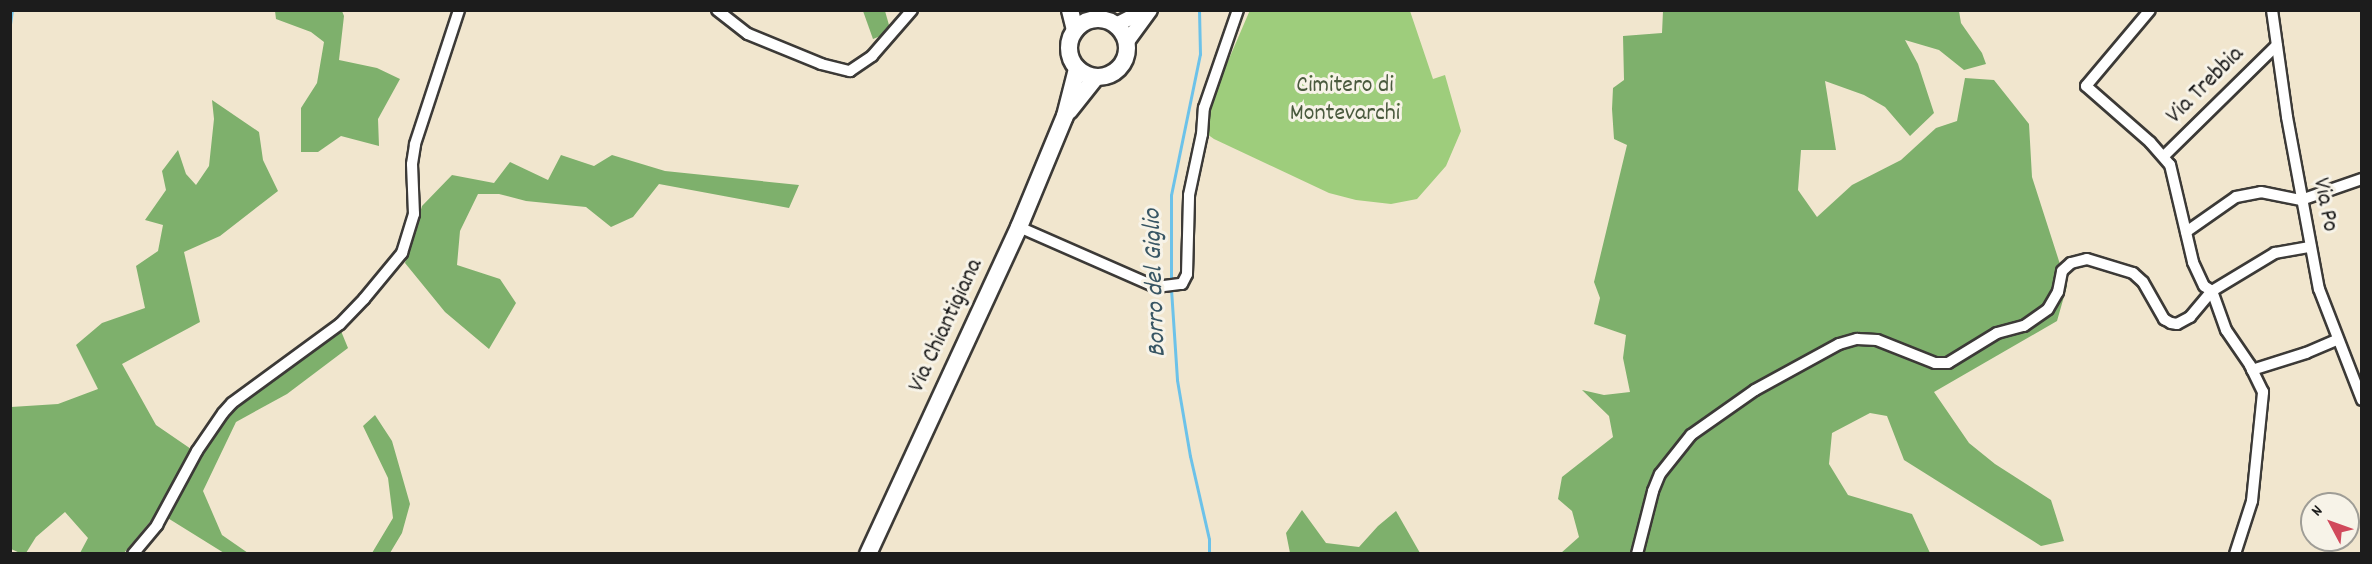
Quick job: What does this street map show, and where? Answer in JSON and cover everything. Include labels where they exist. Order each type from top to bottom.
[{"type":"main road","name":"Via Chiantigiana","points":[[868,554],[1018,227],[1065,116],[1077,69],[1069,54],[1071,37],[1075,30],[1070,10]]},
{"type":"main road","points":[[1075,30],[1090,15],[1110,21],[1116,26],[1126,43]]},
{"type":"main road","name":"Via Chiantigiana","points":[[1065,116],[1096,77],[1105,76],[1119,67],[1124,60],[1126,43]]},
{"type":"main road","points":[[1077,69],[1096,77]]},
{"type":"street","points":[[133,554],[157,525],[197,451],[223,413],[232,403],[340,324],[402,253],[414,214],[412,164],[415,144],[459,10]]},
{"type":"street","points":[[717,10],[748,34],[821,64],[850,71],[872,57],[912,10]]},
{"type":"street","points":[[1116,26],[1148,10]]},
{"type":"street","points":[[1126,43],[1148,10]]},
{"type":"street","points":[[1018,227],[1156,287],[1182,284],[1187,274],[1189,195],[1204,108],[1238,10]]},
{"type":"street","points":[[2150,10],[2086,86],[2164,156],[2170,165],[2193,262],[2204,286],[2212,291],[2226,330],[2252,370],[2263,392],[2252,501],[2235,554]]},
{"type":"street","name":"Via Po","points":[[2272,10],[2301,200],[2319,289],[2337,340],[2357,375],[2361,400]]},
{"type":"street","name":"Via Trebbia","points":[[2164,156],[2277,45]]},
{"type":"street","points":[[2186,232],[2236,198],[2261,192],[2301,200],[2361,179]]},
{"type":"street","points":[[1637,554],[1653,491],[1660,474],[1692,435],[1755,390],[1839,344],[1857,339],[1877,340],[1935,363],[1957,359],[1997,333],[2024,326],[2048,309],[2058,292],[2062,271],[2078,260],[2087,259],[2133,273],[2143,282],[2164,319],[2177,324],[2190,317],[2212,291],[2238,273],[2275,253],[2310,247]]},
{"type":"street","points":[[2252,370],[2306,353],[2337,340]]},
{"type":"green space","name":"Cimitero di Montevarchi","points":[[1250,10],[1410,11],[1433,79],[1445,75],[1461,131],[1446,166],[1417,199],[1391,204],[1356,200],[1329,193],[1207,134],[1207,115],[1213,96]]},
{"type":"green space","points":[[275,11],[342,11],[344,16],[339,60],[377,68],[400,79],[378,119],[379,146],[341,136],[318,152],[301,152],[301,108],[317,83],[324,42],[311,32],[276,19]]},
{"type":"green space","points":[[863,11],[885,11],[891,32],[873,39]]},
{"type":"green space","points":[[1663,11],[1959,11],[1961,23],[1982,53],[1986,64],[1964,70],[1939,50],[1905,40],[1918,64],[1934,113],[1910,136],[1885,107],[1864,95],[1825,81],[1836,150],[1801,150],[1798,190],[1817,217],[1852,185],[1901,160],[1936,128],[1957,121],[1965,78],[1994,80],[2029,124],[2032,177],[2067,286],[2057,321],[1934,392],[1969,443],[1995,464],[2051,500],[2064,541],[2041,546],[1904,460],[1887,416],[1870,413],[1832,433],[1829,464],[1848,495],[1912,514],[1930,553],[1561,553],[1579,537],[1572,511],[1558,499],[1562,477],[1613,437],[1609,416],[1582,390],[1604,395],[1630,392],[1623,358],[1626,335],[1594,324],[1600,298],[1594,282],[1627,145],[1614,139],[1612,109],[1613,88],[1624,80],[1623,36],[1662,33]]},
{"type":"green space","points":[[212,100],[259,132],[263,160],[278,191],[220,236],[184,252],[200,322],[122,364],[156,425],[191,449],[247,393],[341,331],[348,348],[287,394],[236,422],[203,491],[222,535],[248,553],[224,553],[158,512],[124,553],[80,553],[88,538],[65,512],[36,537],[26,553],[20,553],[11,549],[11,407],[58,404],[98,389],[76,345],[102,323],[145,308],[136,266],[158,251],[163,225],[145,220],[166,190],[162,171],[178,150],[186,174],[196,185],[209,166],[214,119]]},
{"type":"green space","points":[[561,155],[594,166],[612,155],[665,171],[799,185],[789,208],[659,184],[633,217],[611,227],[586,207],[526,201],[499,194],[478,194],[460,231],[457,265],[500,279],[516,303],[489,349],[445,312],[405,263],[422,206],[452,175],[494,183],[510,162],[548,180]]},
{"type":"green space","points":[[375,415],[392,441],[410,504],[402,533],[390,553],[372,553],[393,518],[388,478],[363,426]]},
{"type":"green space","points":[[1302,510],[1326,543],[1359,547],[1378,526],[1396,511],[1420,553],[1290,553],[1286,533]]},
{"type":"waterway","points":[[10,24],[12,10]]},
{"type":"waterway","name":"Borro del Giglio","points":[[1171,282],[1171,195],[1200,54],[1199,10]]},
{"type":"waterway","name":"Borro del Giglio","points":[[1171,289],[1177,380],[1190,456],[1209,539],[1209,554]]}]
